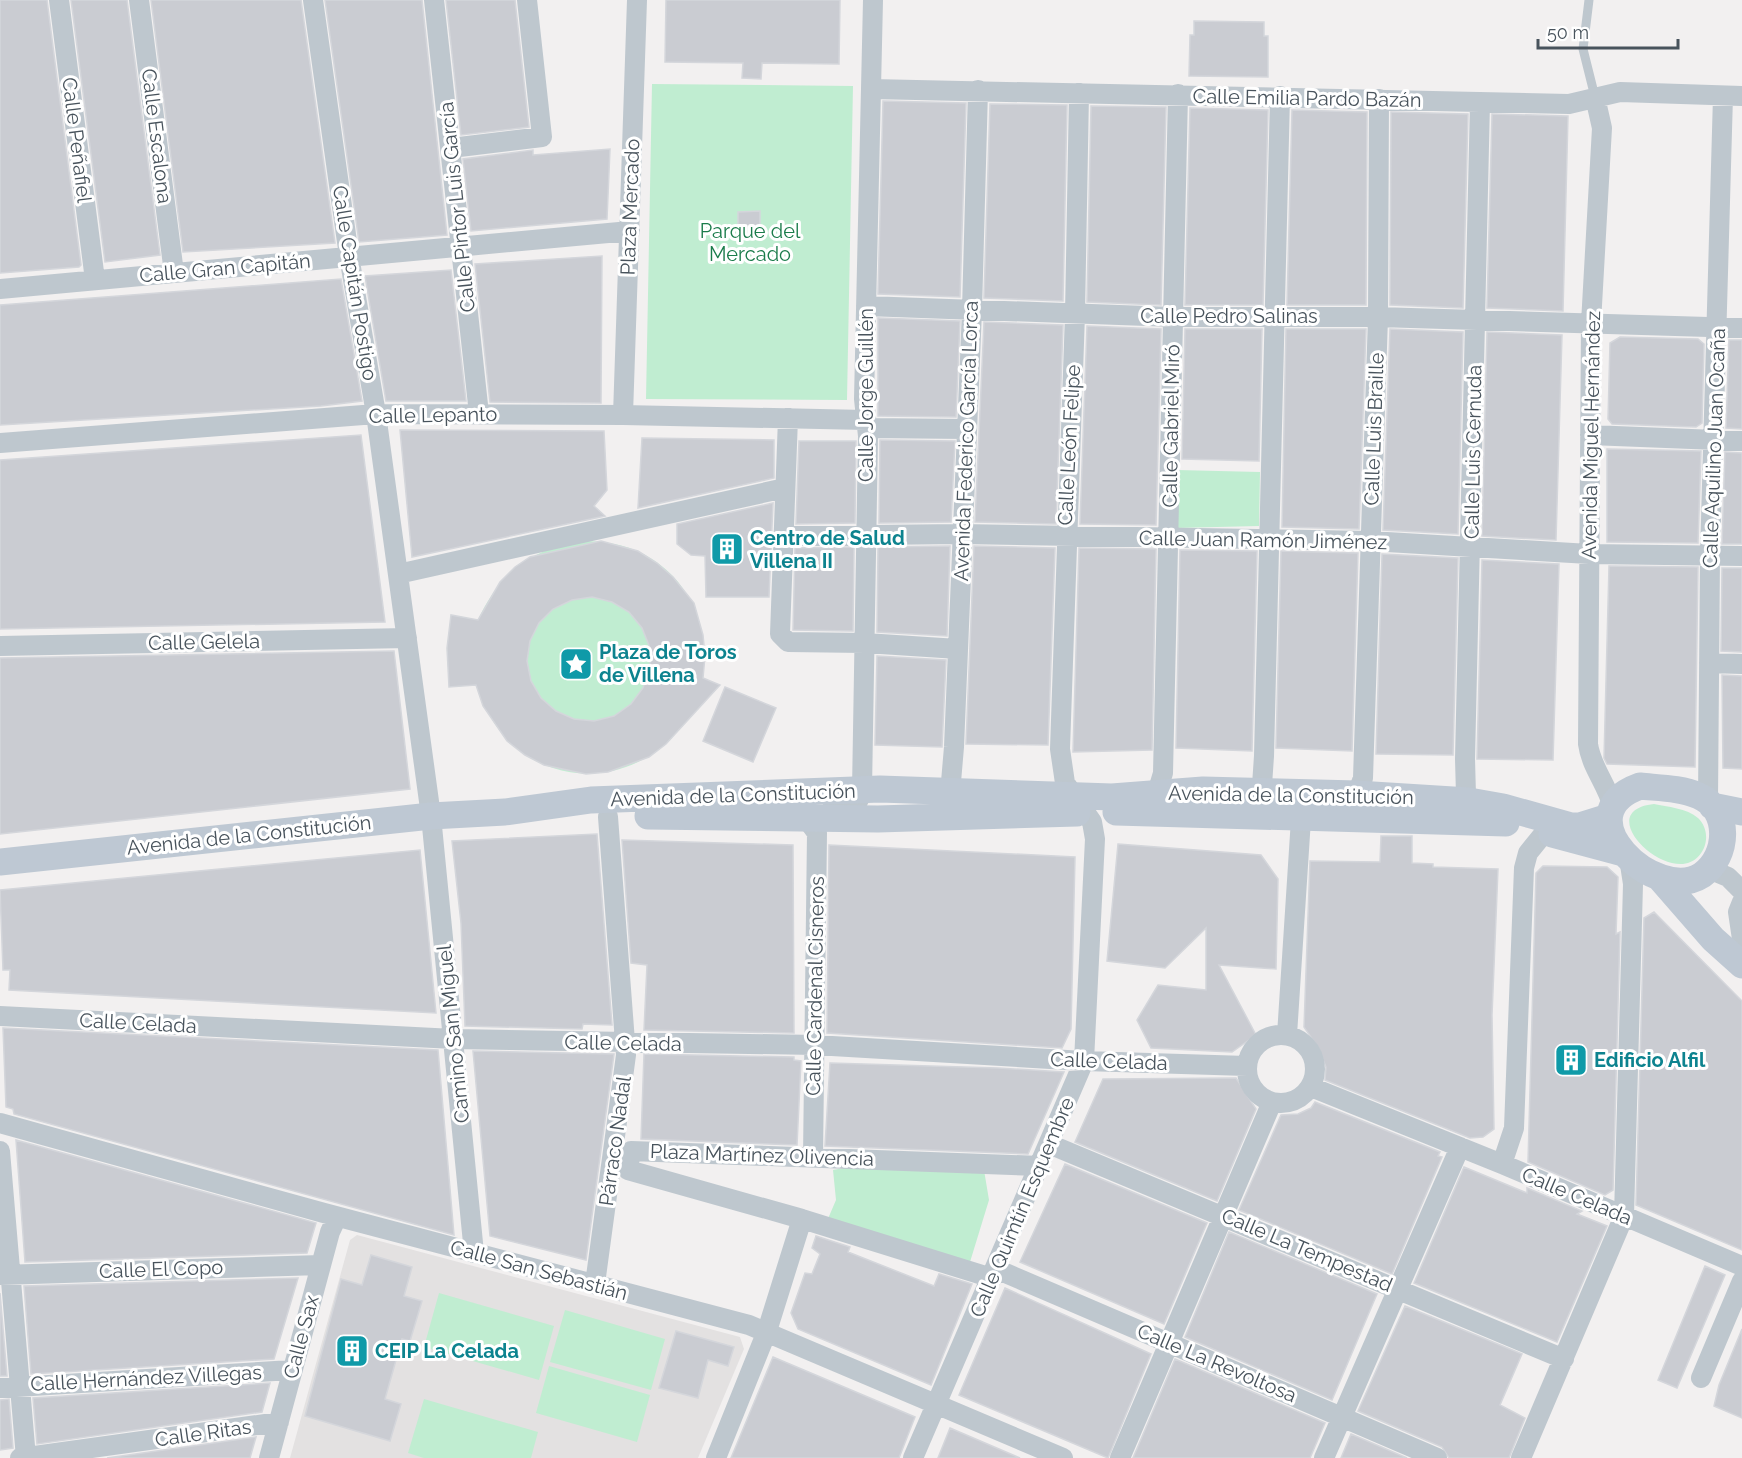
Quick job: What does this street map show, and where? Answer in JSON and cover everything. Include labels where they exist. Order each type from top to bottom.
[{"type":"street","name":"Calle Peñafiel","points":[[59,0],[95,280]]},
{"type":"street","name":"Calle Escalona","points":[[139,0],[174,273]]},
{"type":"street","name":"Calle Capitán Postigo","points":[[313,0],[349,256],[376,414],[431,816]]},
{"type":"street","name":"Calle Pintor Luis García","points":[[434,0],[478,414]]},
{"type":"street","points":[[451,148],[542,137],[527,0]]},
{"type":"street","name":"Plaza Mercado","points":[[622,415],[637,0]]},
{"type":"street","name":"Calle Jorge Guillén","points":[[862,790],[867,424],[866,306],[873,0]]},
{"type":"street","name":"Calle Emilia Pardo Bazán","points":[[871,89],[1569,104],[1620,92],[1732,96]]},
{"type":"street","name":"Avenida Federico García Lorca","points":[[946,791],[951,782],[958,649],[972,310],[978,90]]},
{"type":"street","name":"Calle León Felipe","points":[[1079,93],[1075,314],[1065,536],[1060,749],[1061,771],[1092,822],[1095,839]]},
{"type":"street","name":"Calle Gabriel Miró","points":[[1157,793],[1163,773],[1178,94]]},
{"type":"street","points":[[1189,813],[1212,804],[1252,804],[1261,800],[1270,540],[1280,96]]},
{"type":"street","name":"Calle Aquilino Juan Ocaña","points":[[1710,803],[1708,663],[1710,555],[1718,328],[1732,96]]},
{"type":"street","name":"Avenida Miguel Hernández","points":[[1595,97],[1602,128],[1592,323],[1588,744],[1592,762],[1599,771],[1611,812]]},
{"type":"street","name":"Calle Luis Braille","points":[[1357,794],[1363,778],[1378,317],[1379,99]]},
{"type":"street","name":"Calle Luis Cernuda","points":[[1469,801],[1466,795],[1465,770],[1480,102]]},
{"type":"street","name":"Calle Gran Capitán","points":[[0,289],[630,231]]},
{"type":"street","name":"Calle Pedro Salinas","points":[[866,306],[1174,317],[1378,317],[1742,328]]},
{"type":"street","name":"Calle Lepanto","points":[[0,442],[376,414],[788,418],[967,429]]},
{"type":"street","points":[[788,418],[780,634],[788,642],[864,643],[958,649]]},
{"type":"street","points":[[1590,435],[1742,441]]},
{"type":"street","points":[[398,574],[785,488]]},
{"type":"street","name":"Calle Juan Ramón Jiménez","points":[[783,536],[962,534],[1370,541],[1471,545],[1589,554],[1742,556]]},
{"type":"street","name":"Calle Gelela","points":[[0,646],[407,638]]},
{"type":"street","points":[[1708,663],[1742,664]]},
{"type":"street","points":[[1599,771],[1640,786],[1692,793],[1710,803],[1742,812]]},
{"type":"street","points":[[1521,1458],[1624,1216],[1633,884],[1626,856],[1612,839],[1611,812],[1621,796],[1640,786]]},
{"type":"street","points":[[742,818],[775,810],[850,809],[857,804],[862,790]]},
{"type":"street","name":"Avenida de la Constitución","points":[[0,862],[431,816],[506,812],[591,801],[862,790],[946,791],[1079,804],[1157,793],[1203,790],[1357,794],[1469,801],[1503,807],[1570,826],[1580,826],[1611,812]]},
{"type":"street","points":[[1287,1035],[1302,811],[1310,802],[1421,806],[1469,801]]},
{"type":"street","points":[[1710,803],[1722,825],[1707,909],[1715,925],[1742,947]]},
{"type":"street","points":[[506,812],[608,817],[806,818],[1079,804],[1115,812],[1301,819],[1500,822],[1545,832],[1626,856],[1659,877],[1713,939],[1742,964]]},
{"type":"street","points":[[1095,839],[1115,812]]},
{"type":"street","name":"Camino San Miguel","points":[[431,816],[474,1253]]},
{"type":"street","name":"Párraco Nadal","points":[[595,1284],[626,1055],[608,817]]},
{"type":"street","name":"Calle Cardenal Cisneros","points":[[806,818],[817,833],[813,1157]]},
{"type":"street","points":[[1502,1164],[1514,1128],[1524,867],[1528,853],[1545,832]]},
{"type":"street","name":"Calle Quimtín Esquembre","points":[[913,1458],[1084,1061],[1095,839]]},
{"type":"street","points":[[1659,877],[1681,881],[1718,857]]},
{"type":"street","points":[[1718,857],[1728,877],[1742,891]]},
{"type":"street","points":[[1742,902],[1738,912],[1742,939]]},
{"type":"street","name":"Calle Celada","points":[[0,1016],[454,1039],[815,1045],[1084,1061],[1247,1066]]},
{"type":"street","points":[[1278,1035],[1287,1035],[1307,1046],[1316,1066],[1311,1087],[1294,1101],[1272,1102],[1256,1093],[1247,1076],[1247,1066],[1254,1048],[1260,1042],[1278,1035]]},
{"type":"street","name":"Calle Celada","points":[[1311,1087],[1460,1146],[1742,1266]]},
{"type":"street","points":[[1120,1458],[1272,1102]]},
{"type":"street","name":"Calle San Sebastián","points":[[0,1124],[337,1217],[767,1331],[935,1406],[1063,1458]]},
{"type":"street","name":"Calle La Tempestad","points":[[1049,1144],[1397,1287],[1564,1359]]},
{"type":"street","points":[[1324,1458],[1460,1146]]},
{"type":"street","points":[[0,1151],[10,1387],[26,1458]]},
{"type":"street","name":"Plaza Martínez Olivencia","points":[[994,1274],[628,1170],[631,1151],[1040,1166]]},
{"type":"street","name":"Calle Sax","points":[[269,1458],[321,1265],[337,1217]]},
{"type":"street","points":[[716,1458],[767,1331],[802,1219]]},
{"type":"street","name":"Calle El Copo","points":[[5,1275],[321,1265]]},
{"type":"street","name":"Calle La Revoltosa","points":[[994,1274],[1168,1342],[1437,1458]]},
{"type":"street","points":[[1701,1378],[1742,1281]]},
{"type":"street","name":"Calle Hernández Villegas","points":[[10,1387],[292,1370]]},
{"type":"street","name":"Calle Ritas","points":[[20,1458],[279,1422]]},
{"type":"lane","points":[[1589,0],[1583,50],[1595,97]]},
{"type":"shaded area","points":[[357,1235],[740,1337],[744,1349],[698,1458],[290,1458],[350,1240]]},
{"type":"green space","name":"Parque del Mercado","points":[[652,84],[853,86],[847,400],[646,399]]},
{"type":"green space","points":[[1177,470],[1260,472],[1259,526],[1175,528]]},
{"type":"green space","name":"Plaza de Toros de Villena","points":[[575,541],[607,543],[629,548],[666,570],[687,595],[700,625],[704,656],[699,688],[687,717],[666,743],[638,762],[607,772],[574,773],[539,762],[526,755],[504,736],[488,713],[476,685],[449,687],[447,648],[451,615],[478,620],[495,591],[516,568],[543,552]]},
{"type":"green space","points":[[1654,804],[1683,810],[1698,818],[1703,824],[1706,831],[1705,846],[1697,858],[1683,864],[1670,863],[1657,857],[1635,837],[1630,826],[1630,816],[1638,808]]},
{"type":"green space","points":[[849,1167],[984,1170],[989,1200],[970,1262],[827,1221],[836,1200],[833,1170]]},
{"type":"green space","points":[[439,1293],[554,1326],[539,1380],[424,1347]]},
{"type":"green space","points":[[565,1310],[665,1339],[651,1390],[550,1362]]},
{"type":"green space","points":[[549,1366],[650,1395],[637,1442],[536,1413]]},
{"type":"green space","points":[[424,1399],[538,1432],[531,1458],[424,1458],[408,1453]]},
{"type":"building","points":[[0,0],[47,0],[81,265],[79,267],[0,273]]},
{"type":"building","points":[[71,0],[127,0],[160,255],[105,262]]},
{"type":"building","points":[[151,0],[301,0],[335,243],[183,252]]},
{"type":"building","points":[[325,0],[422,0],[447,235],[359,242]]},
{"type":"building","points":[[446,0],[515,0],[529,127],[461,135]]},
{"type":"building","points":[[666,0],[840,0],[839,64],[762,63],[761,79],[742,78],[743,63],[665,62]]},
{"type":"building","points":[[1194,21],[1264,22],[1264,36],[1268,36],[1268,77],[1189,76],[1190,35],[1194,35]]},
{"type":"building","points":[[883,101],[966,103],[960,297],[878,294]]},
{"type":"building","points":[[990,104],[1067,105],[1063,301],[984,298]]},
{"type":"building","points":[[1091,106],[1166,107],[1161,305],[1087,302]]},
{"type":"building","points":[[1190,108],[1268,110],[1263,305],[1185,305]]},
{"type":"building","points":[[1292,110],[1367,112],[1366,305],[1287,305]]},
{"type":"building","points":[[1391,112],[1468,114],[1463,308],[1390,305]]},
{"type":"building","points":[[1492,114],[1568,116],[1563,311],[1487,308]]},
{"type":"building","points":[[610,149],[607,219],[471,231],[463,159],[533,150],[533,155]]},
{"type":"building","points":[[760,211],[760,235],[738,235],[738,212]]},
{"type":"building","points":[[602,256],[601,403],[490,402],[475,264]]},
{"type":"building","points":[[451,270],[466,401],[386,401],[365,276]]},
{"type":"building","points":[[341,279],[362,401],[321,406],[0,425],[0,305]]},
{"type":"building","points":[[878,318],[960,321],[956,417],[878,416]]},
{"type":"building","points":[[984,322],[1063,325],[1056,524],[975,522]]},
{"type":"building","points":[[1087,326],[1161,329],[1156,525],[1080,524]]},
{"type":"building","points":[[1185,329],[1262,329],[1259,461],[1182,459]]},
{"type":"building","points":[[1286,329],[1366,329],[1359,529],[1282,527]]},
{"type":"building","points":[[1390,329],[1463,332],[1458,534],[1383,530]]},
{"type":"building","points":[[1487,332],[1562,335],[1556,540],[1482,536]]},
{"type":"building","points":[[1620,337],[1698,339],[1704,344],[1702,423],[1696,427],[1612,424],[1608,419],[1610,343]]},
{"type":"building","points":[[1729,340],[1742,340],[1742,429],[1726,428]]},
{"type":"building","points":[[400,430],[604,431],[607,490],[594,506],[605,516],[412,557]]},
{"type":"building","points":[[361,435],[385,622],[0,629],[0,460]]},
{"type":"building","points":[[642,438],[774,440],[774,478],[638,508]]},
{"type":"building","points":[[880,440],[955,441],[951,522],[879,523]]},
{"type":"building","points":[[799,441],[856,441],[855,523],[796,524]]},
{"type":"building","points":[[1607,449],[1701,451],[1698,543],[1607,542]]},
{"type":"building","points":[[1725,452],[1742,453],[1742,544],[1722,544]]},
{"type":"building","name":"Centro de Salud Villena II","points":[[773,503],[769,597],[706,597],[705,556],[691,555],[677,544],[677,524]]},
{"type":"building","name":"Plaza de Toros de Villena","points":[[601,541],[638,551],[673,577],[694,603],[703,635],[705,656],[703,678],[720,685],[666,744],[649,757],[608,772],[586,774],[544,765],[525,755],[507,741],[483,706],[476,685],[449,687],[447,648],[451,615],[478,620],[500,582],[515,567],[530,557]],"holes":[[[592,597],[612,602],[629,612],[642,628],[650,648],[650,668],[643,688],[631,704],[614,716],[594,721],[574,719],[556,711],[541,698],[531,681],[527,661],[530,641],[539,623],[553,609],[572,600]]]},
{"type":"building","points":[[950,546],[947,636],[877,632],[878,547]]},
{"type":"building","points":[[974,546],[1055,548],[1048,745],[966,744]]},
{"type":"building","points":[[854,547],[853,631],[793,630],[795,548]]},
{"type":"building","points":[[1079,548],[1156,549],[1152,750],[1073,752]]},
{"type":"building","points":[[1180,550],[1257,551],[1252,751],[1176,748]]},
{"type":"building","points":[[1281,551],[1358,553],[1352,751],[1276,748]]},
{"type":"building","points":[[1382,554],[1458,558],[1453,755],[1376,754]]},
{"type":"building","points":[[1482,560],[1559,564],[1553,760],[1477,759]]},
{"type":"building","points":[[1609,566],[1698,567],[1695,767],[1607,764],[1604,758]]},
{"type":"building","points":[[1722,568],[1742,568],[1742,652],[1721,651]]},
{"type":"building","points":[[394,651],[410,789],[0,834],[0,658]]},
{"type":"building","points":[[877,656],[946,660],[942,747],[875,745]]},
{"type":"building","points":[[1722,675],[1742,676],[1742,769],[1723,768]]},
{"type":"building","points":[[725,687],[776,708],[753,762],[703,741]]},
{"type":"building","points":[[597,834],[612,1025],[583,1024],[582,1029],[465,1026],[461,923],[452,841]]},
{"type":"building","points":[[1381,836],[1412,836],[1412,863],[1433,864],[1433,867],[1498,869],[1492,1015],[1494,1129],[1483,1137],[1470,1138],[1325,1080],[1326,1067],[1319,1049],[1304,1027],[1310,861],[1380,862]]},
{"type":"building","points":[[622,840],[793,845],[794,1033],[644,1030],[647,965],[631,963]]},
{"type":"building","points":[[1118,844],[1261,855],[1278,879],[1276,969],[1219,965],[1256,1035],[1232,1052],[1151,1048],[1137,1020],[1158,985],[1206,990],[1206,928],[1165,968],[1107,961]]},
{"type":"building","points":[[829,845],[1075,857],[1071,1029],[1062,1048],[827,1033]]},
{"type":"building","points":[[420,850],[436,1013],[9,990],[10,970],[3,970],[0,890]]},
{"type":"building","name":"Edificio Alfil","points":[[1543,866],[1607,867],[1618,877],[1616,934],[1620,932],[1613,1190],[1605,1195],[1528,1162],[1536,873]]},
{"type":"building","points":[[1654,912],[1742,1001],[1742,1250],[1636,1205],[1644,918]]},
{"type":"building","points":[[3,1028],[438,1050],[454,1235],[14,1114],[13,1109],[6,1107]]},
{"type":"building","points":[[473,1051],[614,1054],[586,1260],[490,1236]]},
{"type":"building","points":[[644,1054],[794,1057],[794,1060],[801,1061],[797,1145],[641,1139]]},
{"type":"building","points":[[830,1063],[1064,1072],[1028,1154],[825,1146]]},
{"type":"building","points":[[1236,1078],[1256,1109],[1217,1201],[1075,1142],[1103,1079]]},
{"type":"building","points":[[1315,1102],[1440,1152],[1438,1156],[1442,1157],[1392,1274],[1239,1210],[1281,1115],[1298,1114],[1311,1108]]},
{"type":"building","points":[[16,1140],[316,1223],[307,1253],[25,1262]]},
{"type":"building","points":[[1065,1164],[1207,1223],[1164,1324],[1020,1262]]},
{"type":"building","points":[[1464,1167],[1527,1193],[1527,1188],[1582,1211],[1577,1214],[1607,1226],[1557,1342],[1414,1283]]},
{"type":"building","points":[[1229,1232],[1377,1294],[1332,1400],[1185,1337]]},
{"type":"building","points":[[816,1236],[850,1247],[848,1252],[934,1286],[939,1274],[972,1284],[931,1385],[798,1329],[791,1313],[805,1273],[812,1274],[820,1254],[812,1248]]},
{"type":"building","name":"CEIP La Celada","points":[[371,1255],[412,1267],[404,1296],[422,1301],[410,1341],[402,1339],[385,1399],[401,1404],[390,1441],[305,1416],[341,1279],[362,1285]]},
{"type":"building","points":[[1705,1266],[1725,1275],[1677,1388],[1658,1380]]},
{"type":"building","points":[[298,1278],[274,1359],[31,1374],[24,1286]]},
{"type":"building","points":[[1005,1288],[1151,1354],[1108,1458],[959,1395]]},
{"type":"building","points":[[0,1293],[7,1376],[0,1376]]},
{"type":"building","points":[[1405,1306],[1522,1354],[1500,1405],[1525,1418],[1509,1458],[1449,1458],[1442,1447],[1358,1411]]},
{"type":"building","points":[[1742,1329],[1742,1418],[1714,1406],[1719,1385]]},
{"type":"building","points":[[676,1331],[734,1347],[728,1366],[708,1360],[698,1398],[659,1388]]},
{"type":"building","points":[[773,1357],[915,1417],[899,1458],[731,1458]]},
{"type":"building","points":[[1175,1359],[1325,1423],[1310,1458],[1133,1458]]},
{"type":"building","points":[[270,1383],[262,1412],[37,1444],[33,1398]]},
{"type":"building","points":[[9,1399],[13,1448],[0,1450],[0,1400]]},
{"type":"building","points":[[950,1428],[1020,1458],[938,1458]]},
{"type":"building","points":[[1351,1434],[1407,1458],[1341,1458]]},
{"type":"building","points":[[256,1437],[250,1458],[107,1458]]},
{"type":"place","name":"Centro de Salud Villena II","points":[[727,549]]},
{"type":"place","name":"Plaza de Toros de Villena","points":[[576,664]]},
{"type":"place","name":"Edificio Alfil","points":[[1571,1060]]},
{"type":"place","name":"CEIP La Celada","points":[[352,1351]]}]
